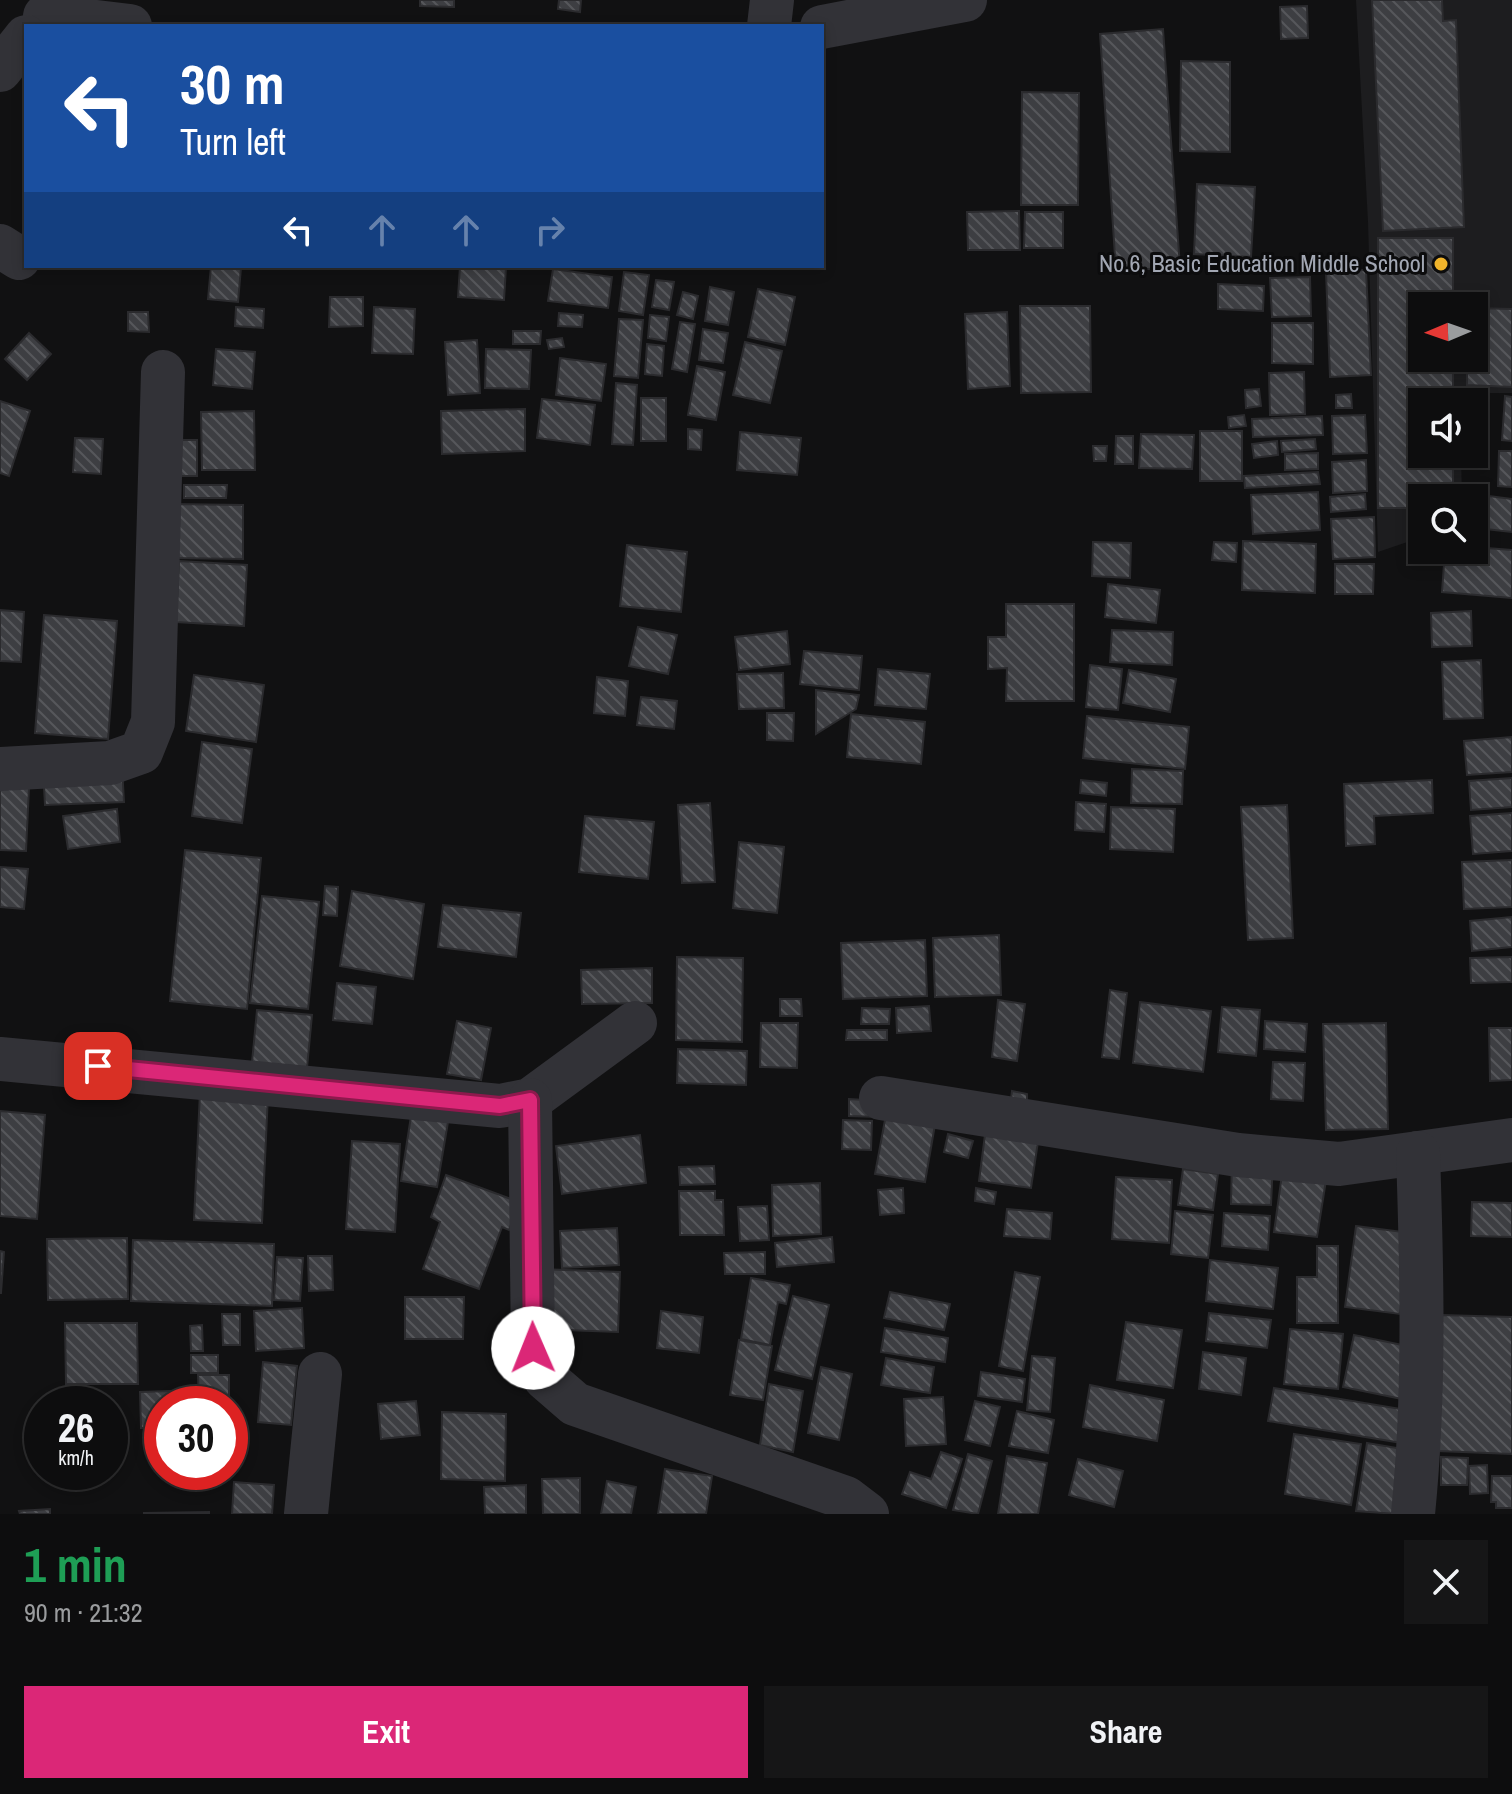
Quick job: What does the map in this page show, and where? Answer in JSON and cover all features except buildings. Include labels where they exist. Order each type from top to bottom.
[{"type":"street","points":[[769,24],[772,0]]},
{"type":"street","points":[[824,27],[965,0]]},
{"type":"street","points":[[39,20],[100,24]]},
{"type":"street","points":[[0,70],[24,39]]},
{"type":"street","points":[[0,769],[110,763],[141,752],[153,722],[163,372]]},
{"type":"street","points":[[0,1059],[500,1106],[530,1100],[635,1023]]},
{"type":"street","points":[[881,1098],[1238,1155],[1339,1164],[1472,1143],[1512,1140]]},
{"type":"street","points":[[530,1100],[533,1348],[545,1378],[575,1404],[846,1498],[867,1514]]},
{"type":"street","points":[[1413,1514],[1419,1456],[1421,1225],[1418,1153]]},
{"type":"street","points":[[306,1514],[320,1374]]},
{"type":"shaded area","name":"No.6, Basic Education Middle School","points":[[1356,0],[1512,0],[1512,393],[1488,393],[1488,388],[1408,388],[1408,468],[1461,468],[1462,484],[1408,484],[1408,542],[1378,552],[1368,222]]},
{"type":"place","name":"No.6, Basic Education Middle School","points":[[1441,264]]},
{"type":"route","points":[[98,1066],[500,1106],[530,1100],[533,1348]]}]
